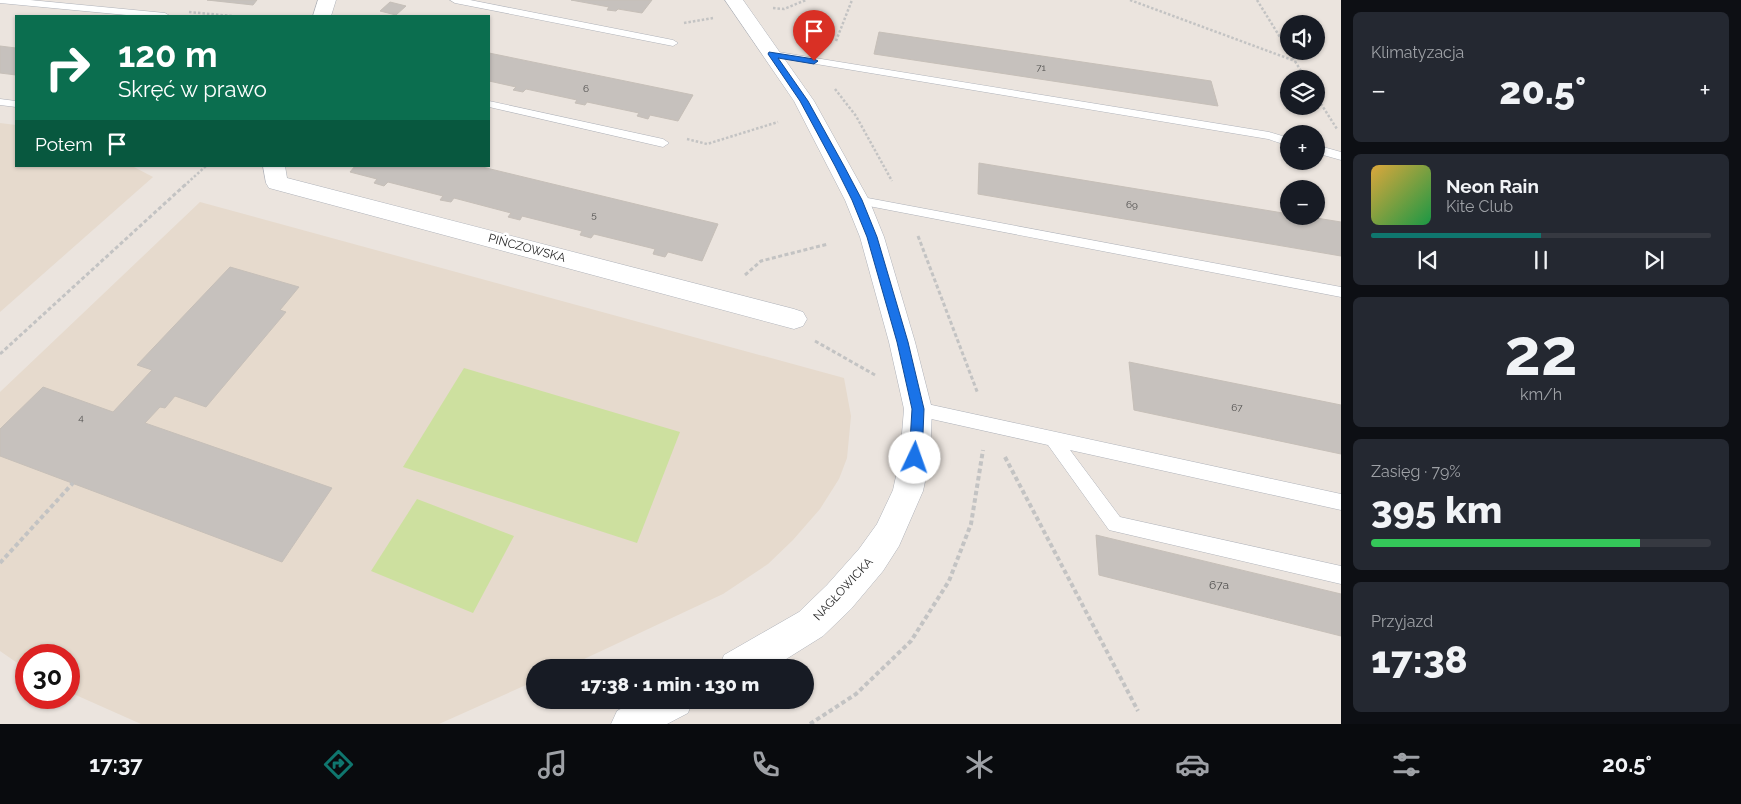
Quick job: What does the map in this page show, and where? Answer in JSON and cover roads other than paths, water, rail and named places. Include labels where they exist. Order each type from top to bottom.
[{"type":"street","points":[[322,15],[327,0]]},
{"type":"street","name":"NAGŁOWICKA","points":[[734,0],[804,101],[857,200],[872,237],[902,342],[918,409],[915,458],[908,491],[888,535],[877,552],[839,598],[811,624],[753,659]]},
{"type":"street","name":"PIŃCZOWSKA","points":[[274,167],[277,183],[794,319]]},
{"type":"street","points":[[630,724],[658,709]]},
{"type":"lane","points":[[0,0],[154,15]]},
{"type":"lane","points":[[455,0],[672,43]]},
{"type":"lane","points":[[772,54],[1280,139]]},
{"type":"lane","points":[[0,102],[15,104]]},
{"type":"lane","points":[[490,104],[663,143]]},
{"type":"lane","points":[[1325,152],[1341,156]]},
{"type":"lane","points":[[857,200],[1341,292]]},
{"type":"lane","points":[[918,409],[1341,502]]},
{"type":"lane","points":[[1054,440],[1115,524],[1341,575]]}]
